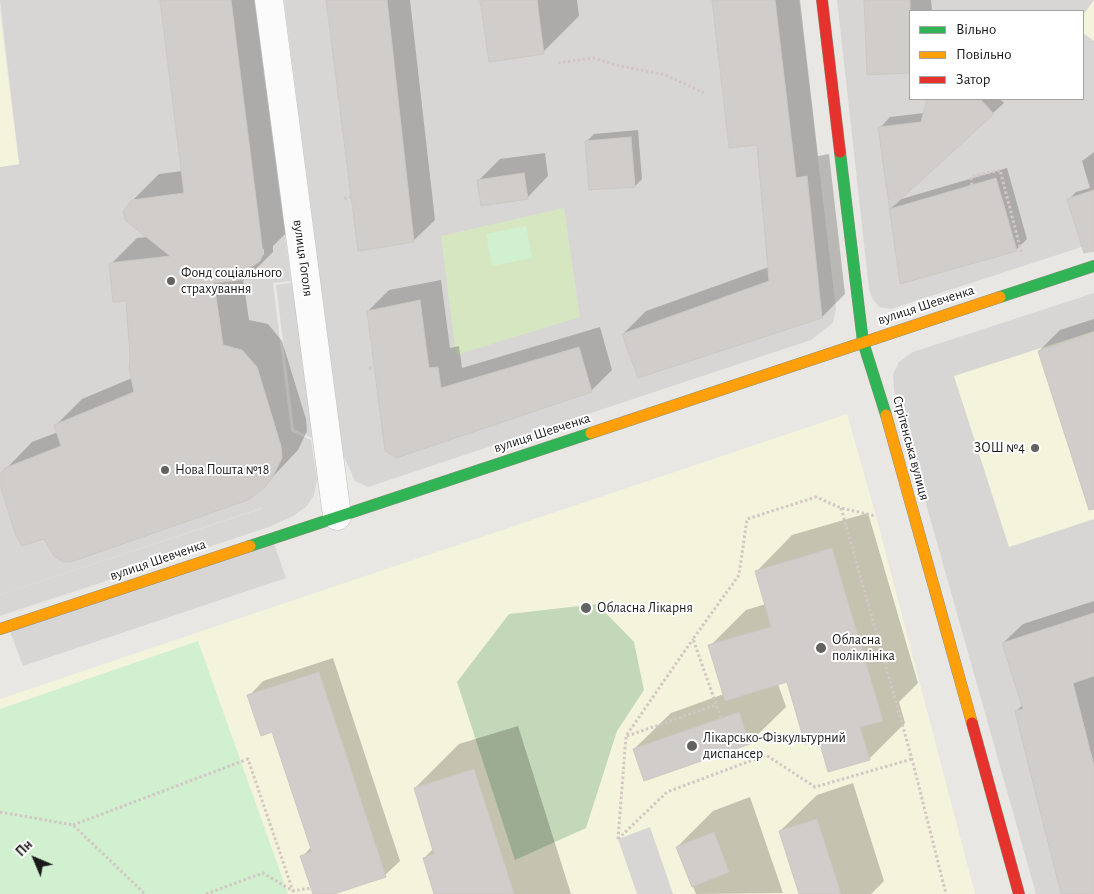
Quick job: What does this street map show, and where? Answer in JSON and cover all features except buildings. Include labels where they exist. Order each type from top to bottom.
[{"type":"street","name":"вулиця Гоголя","points":[[269,0],[337,516]]},
{"type":"street","name":"Стрітенська вулиця","points":[[822,0],[863,342],[879,389],[1019,894]]},
{"type":"street","name":"вулиця Шевченка","points":[[0,629],[1094,266]]},
{"type":"path","points":[[558,63],[593,58],[620,66],[666,75],[704,93]]},
{"type":"path","points":[[972,185],[971,177],[1000,170],[1022,255]]},
{"type":"path","points":[[344,198],[351,197]]},
{"type":"path","points":[[369,368],[374,368]]},
{"type":"path","points":[[876,516],[841,508],[816,497],[747,519],[739,575],[692,639],[626,736],[618,839],[667,792],[766,755],[815,787],[912,759]]},
{"type":"path","points":[[841,508],[912,759],[946,894]]},
{"type":"path","points":[[692,639],[721,718]]},
{"type":"path","points":[[626,736],[716,705]]},
{"type":"path","points":[[0,812],[73,825],[248,759],[294,892]]},
{"type":"path","points":[[73,825],[145,894]]},
{"type":"path","points":[[206,894],[263,873],[294,892],[311,888]]},
{"type":"shaded area","points":[[0,0],[254,0],[291,281],[273,283],[291,431],[311,440],[317,479],[314,495],[307,506],[293,516],[269,527],[262,508],[0,595],[0,167],[19,164]]},
{"type":"shaded area","points":[[284,0],[799,0],[836,309],[833,323],[811,340],[368,487],[355,481],[343,455]]},
{"type":"shaded area","points":[[837,0],[1094,0],[1094,243],[891,309],[879,307],[872,298],[869,289]]},
{"type":"shaded area","points":[[1094,0],[1094,41],[1084,34],[1084,14]]},
{"type":"shaded area","points":[[0,15],[19,164],[0,167]]},
{"type":"shaded area","points":[[564,208],[580,317],[456,355],[441,236]]},
{"type":"shaded area","points":[[526,226],[532,258],[492,266],[486,234]]},
{"type":"shaded area","points":[[306,281],[328,446],[294,429],[276,285]]},
{"type":"shaded area","points":[[1094,293],[1094,894],[1036,894],[894,390],[893,374],[899,362],[913,352]]},
{"type":"shaded area","name":"ЗОШ №4","points":[[1094,331],[1094,519],[1009,547],[954,376]]},
{"type":"shaded area","name":"Обласна Лікарня","points":[[847,414],[876,516],[975,894],[0,894],[0,699]]},
{"type":"shaded area","points":[[263,508],[269,527],[0,616],[0,595]]},
{"type":"shaded area","points":[[272,538],[286,578],[23,666],[8,626]]},
{"type":"shaded area","points":[[597,604],[634,642],[644,690],[617,731],[586,828],[515,860],[457,682],[509,614]]},
{"type":"shaded area","points":[[198,641],[288,894],[0,894],[0,709]]},
{"type":"shaded area","points":[[650,827],[673,894],[637,894],[618,839]]},
{"type":"traffic: fast","points":[[840,152],[863,342],[886,415]]},
{"type":"traffic: fast","points":[[1000,297],[1094,266]]},
{"type":"traffic: fast","points":[[250,546],[591,433]]},
{"type":"traffic: slow","points":[[591,433],[1000,297]]},
{"type":"traffic: slow","points":[[886,415],[972,723]]},
{"type":"traffic: slow","points":[[0,629],[250,546]]},
{"type":"traffic: jam","points":[[822,0],[840,152]]},
{"type":"traffic: jam","points":[[972,723],[1019,894]]},
{"type":"place","name":"Фонд соціального страхування","points":[[171,281]]},
{"type":"place","name":"ЗОШ №4","points":[[1035,448]]},
{"type":"place","name":"Нова Пошта №18","points":[[165,470]]},
{"type":"place","name":"Обласна Лікарня","points":[[586,608]]},
{"type":"place","name":"Обласна поліклініка","points":[[821,648]]},
{"type":"place","name":"Лікарсько-Фізкультурний диспансер","points":[[692,746]]}]
